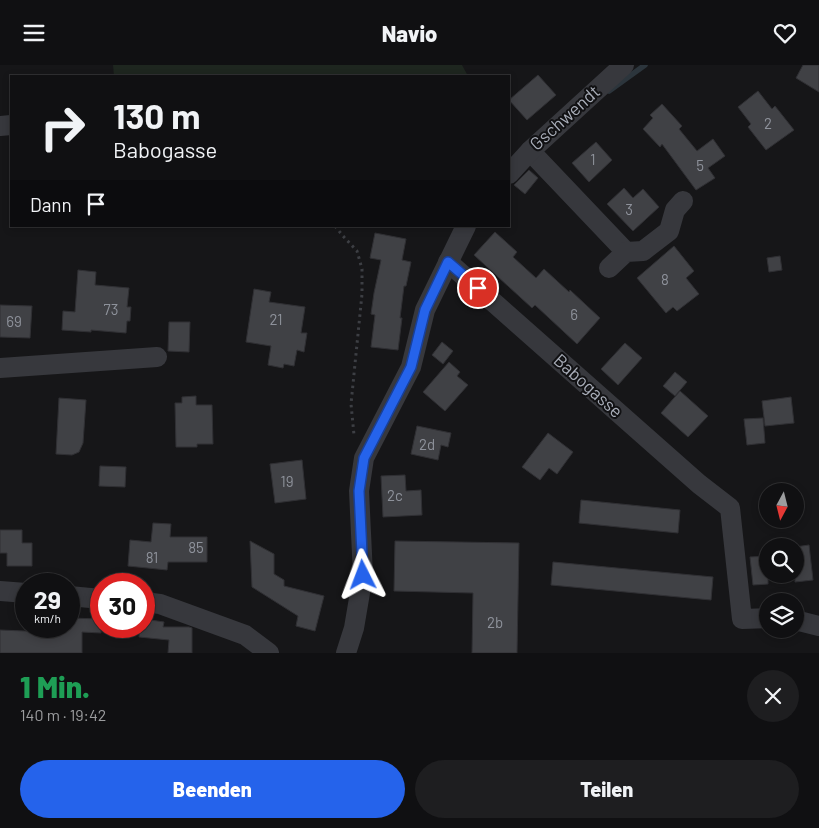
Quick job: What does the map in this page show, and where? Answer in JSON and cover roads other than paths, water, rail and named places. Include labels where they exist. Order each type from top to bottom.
[{"type":"street","name":"Gschwendt","points":[[510,173],[530,151],[624,65]]},
{"type":"street","points":[[530,151],[626,252]]},
{"type":"street","points":[[608,268],[626,252],[643,251],[669,231],[675,210],[683,201]]},
{"type":"street","points":[[346,653],[354,628],[363,575],[359,491],[364,458],[411,367],[425,310],[466,227]]},
{"type":"street","name":"Babogasse","points":[[448,262],[699,484],[730,508],[742,619],[759,618]]},
{"type":"street","points":[[0,368],[157,357]]},
{"type":"street","points":[[155,603],[245,635],[269,653]]},
{"type":"street","points":[[804,622],[819,626]]},
{"type":"waterway","points":[[609,91],[645,65]]}]
